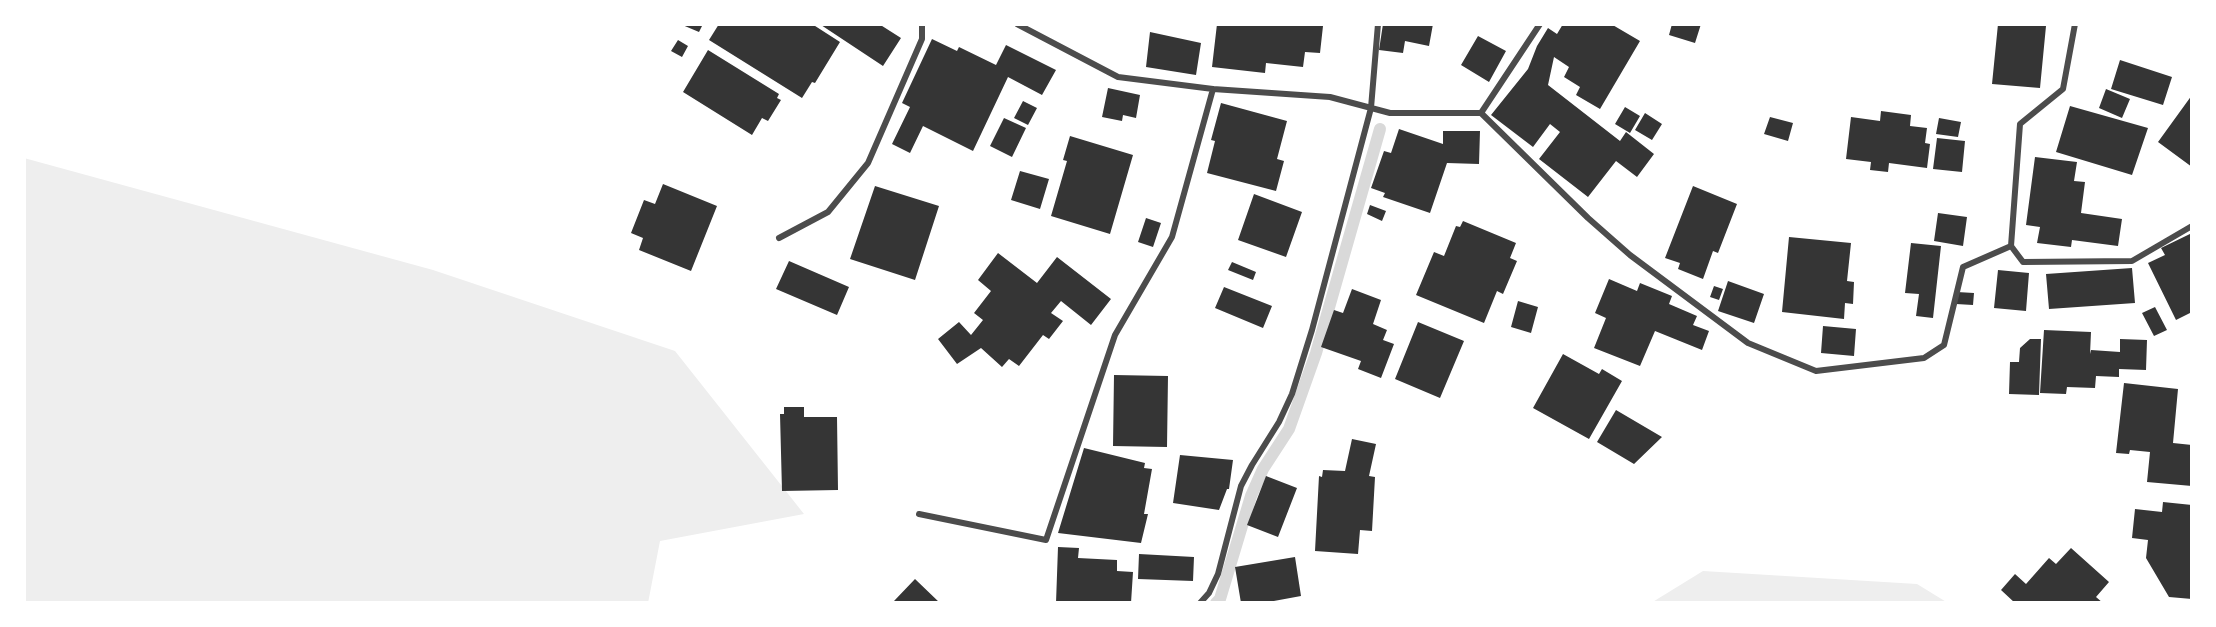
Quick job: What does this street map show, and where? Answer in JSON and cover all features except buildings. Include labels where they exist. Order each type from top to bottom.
[{"type":"street","points":[[779,238],[828,212],[868,163],[921,39],[922,24]]},
{"type":"street","points":[[1017,24],[1118,77],[1213,89],[1330,97],[1390,113],[1481,113],[1588,218],[1630,255],[1748,342],[1816,371],[1924,358],[1944,345],[1963,267],[2011,246]]},
{"type":"street","points":[[1200,603],[1209,593],[1218,574],[1242,486],[1252,465],[1279,422],[1292,394],[1312,330],[1371,108],[1378,24]]},
{"type":"street","points":[[1481,113],[1540,24]]},
{"type":"street","points":[[2075,24],[2063,89],[2020,124],[2011,246],[2023,262],[2132,261],[2192,226]]},
{"type":"street","points":[[919,514],[1046,540],[1115,335],[1172,237],[1213,89]]},
{"type":"shaded area","points":[[24,158],[433,270],[675,351],[804,514],[660,541],[648,603],[24,603]]},
{"type":"shaded area","points":[[1703,571],[1917,584],[1948,603],[1651,603]]},
{"type":"waterway","points":[[1216,603],[1220,599],[1251,496],[1263,469],[1289,429],[1316,353],[1380,129]]}]
